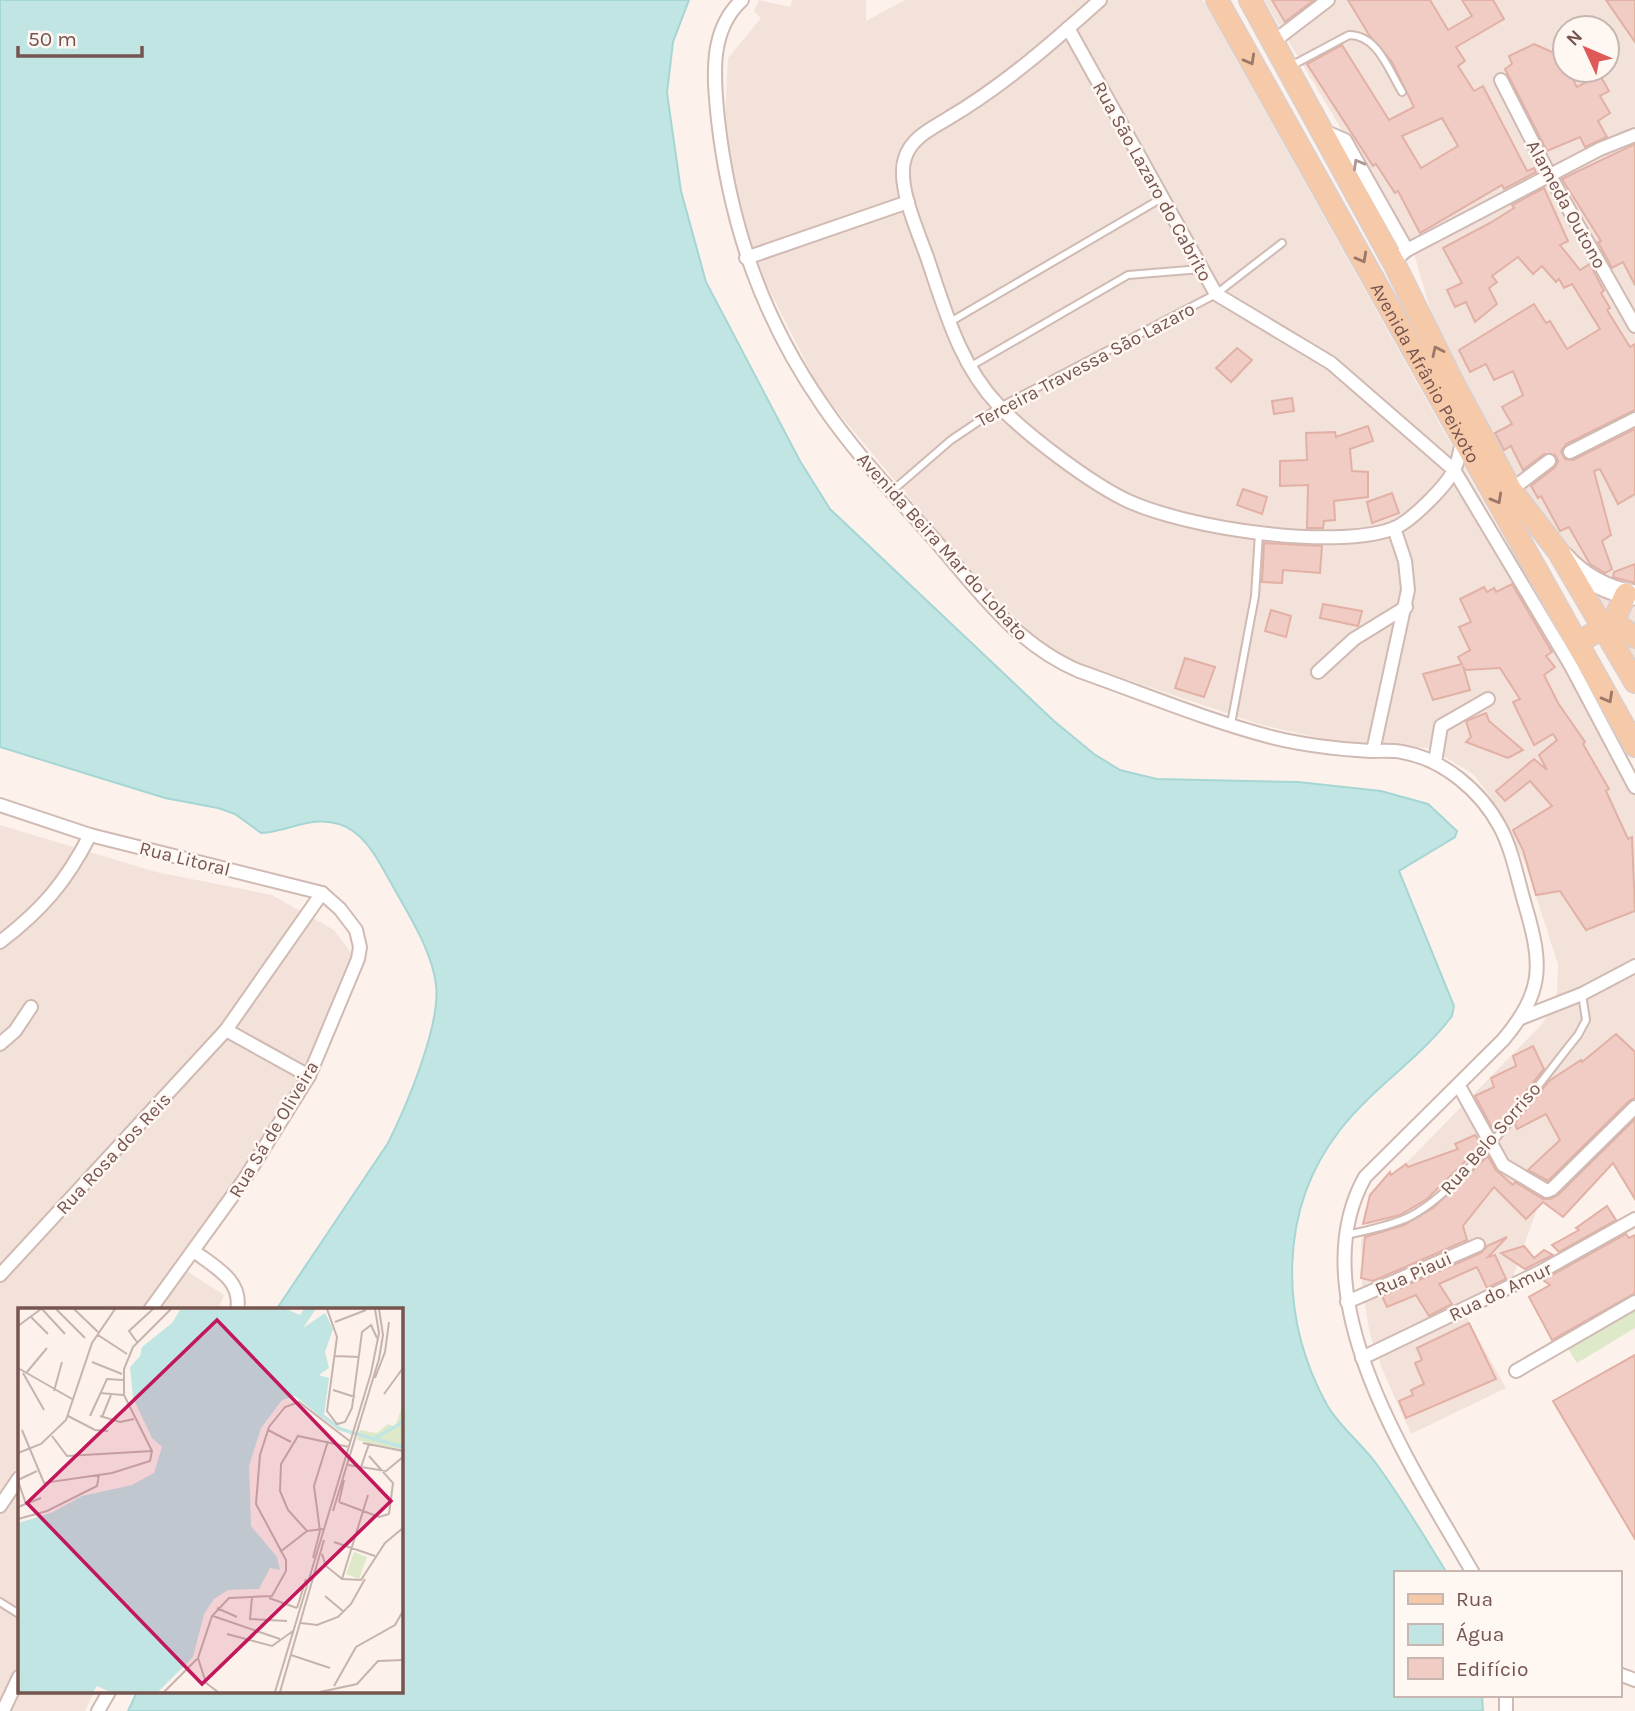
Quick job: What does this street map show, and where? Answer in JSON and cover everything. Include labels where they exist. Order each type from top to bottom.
[{"type":"main road","name":"Avenida Afrânio Peixoto","points":[[1217,0],[1635,746]]},
{"type":"main road","name":"Avenida Afrânio Peixoto","points":[[1250,0],[1322,130],[1400,257],[1511,490],[1609,624],[1635,682]]},
{"type":"main road","points":[[1558,551],[1592,580],[1631,595],[1609,624],[1577,643]]},
{"type":"main road","points":[[1609,624],[1635,637]]},
{"type":"street","name":"Avenida Beira Mar do Lobato","points":[[742,0],[720,32],[714,85],[724,164],[747,258],[805,379],[856,450],[1013,631],[1035,648],[1079,671],[1231,724],[1290,741],[1373,751],[1401,751],[1435,762],[1457,776],[1478,796],[1502,829],[1539,961],[1536,988],[1521,1018],[1459,1086],[1368,1172],[1355,1196],[1347,1235],[1348,1302],[1362,1357],[1401,1447],[1472,1571]]},
{"type":"street","points":[[1100,0],[993,92],[912,145],[904,159],[903,173],[908,202],[950,323],[970,368],[1000,407],[1087,478],[1128,501],[1173,519],[1259,533],[1345,535],[1394,528],[1409,520],[1454,470],[1463,439]]},
{"type":"street","points":[[1273,42],[1328,0]]},
{"type":"street","name":"Rua São Lazaro do Cabrito","points":[[1068,29],[1216,294],[1331,363],[1454,470],[1571,666],[1635,787]]},
{"type":"street","name":"Alameda Outono","points":[[1501,80],[1550,176],[1635,326]]},
{"type":"street","points":[[1400,257],[1600,149],[1635,135]]},
{"type":"street","points":[[747,258],[908,202]]},
{"type":"street","points":[[1570,453],[1635,419]]},
{"type":"street","points":[[1511,490],[1549,461]]},
{"type":"street","points":[[1373,751],[1406,607],[1407,568],[1394,528]]},
{"type":"street","points":[[1318,672],[1354,639],[1406,607]]},
{"type":"street","points":[[1435,762],[1441,726],[1488,699]]},
{"type":"street","name":"Rua Litoral","points":[[0,805],[90,835],[322,893]]},
{"type":"street","points":[[0,942],[46,904],[70,873],[90,835]]},
{"type":"street","name":"Rua Sá de Oliveira","points":[[152,1308],[195,1252],[309,1076],[358,959],[360,947],[356,930],[340,909],[322,893]]},
{"type":"street","name":"Rua Rosa dos Reis","points":[[0,1275],[226,1030],[322,893]]},
{"type":"street","points":[[1521,1018],[1582,994],[1635,966]]},
{"type":"street","points":[[0,1044],[15,1031],[31,1007]]},
{"type":"street","points":[[226,1030],[309,1076]]},
{"type":"street","points":[[1459,1086],[1489,1144],[1509,1170],[1545,1190],[1552,1189],[1635,1107]]},
{"type":"street","name":"Rua do Amur","points":[[1362,1357],[1540,1272],[1635,1219]]},
{"type":"street","name":"Rua Piaui","points":[[1348,1302],[1478,1245]]},
{"type":"street","points":[[195,1252],[232,1282],[238,1299],[237,1308]]},
{"type":"street","points":[[1516,1371],[1635,1302]]},
{"type":"street","points":[[0,1506],[18,1479]]},
{"type":"street","points":[[3,1711],[18,1679]]},
{"type":"street","points":[[98,1711],[108,1694]]},
{"type":"lane","points":[[1288,68],[1349,35],[1358,35],[1375,46],[1402,92]]},
{"type":"lane","points":[[950,323],[1163,197]]},
{"type":"lane","name":"Terceira Travessa São Lazaro","points":[[892,491],[951,440],[1000,407],[1216,294],[1282,243]]},
{"type":"lane","points":[[970,368],[1128,275],[1201,269]]},
{"type":"lane","points":[[1231,724],[1255,596],[1259,533]]},
{"type":"lane","name":"Rua Belo Sorriso","points":[[1347,1235],[1396,1222],[1436,1200],[1489,1144],[1578,1035],[1586,1020],[1582,994]]},
{"type":"lane","points":[[0,1602],[18,1613]]},
{"type":"shaded area","points":[[759,0],[790,7],[792,0],[866,0],[866,21],[905,0],[1203,0],[1635,774],[1635,1105],[1541,1198],[1511,1282],[1460,1306],[1506,1388],[1411,1434],[1370,1335],[1362,1286],[1361,1242],[1378,1192],[1543,1023],[1557,993],[1558,964],[1525,863],[1490,796],[1473,774],[1430,748],[1336,742],[1262,725],[1066,659],[1041,642],[980,583],[821,392],[750,252],[735,192],[725,121],[728,58],[761,18],[754,11]]},
{"type":"shaded area","points":[[1264,0],[1635,0],[1635,692],[1446,363],[1412,247]]},
{"type":"shaded area","points":[[0,825],[156,872],[272,895],[334,930],[352,954],[310,1059],[240,1174],[174,1263],[224,1295],[219,1308],[18,1308],[18,1694],[93,1694],[85,1711],[0,1711]]},
{"type":"green space","points":[[1635,1309],[1635,1328],[1577,1363],[1568,1349]]},
{"type":"water","points":[[0,0],[689,0],[673,42],[667,93],[681,191],[706,282],[800,461],[830,509],[1054,721],[1094,754],[1120,770],[1157,779],[1298,782],[1381,791],[1428,804],[1457,831],[1455,837],[1399,871],[1454,1006],[1452,1016],[1426,1046],[1353,1115],[1320,1161],[1305,1194],[1296,1229],[1292,1265],[1300,1336],[1311,1371],[1327,1405],[1385,1475],[1446,1571],[1394,1571],[1394,1697],[1482,1697],[1483,1711],[128,1711],[136,1694],[402,1694],[402,1308],[277,1308],[388,1143],[404,1109],[428,1043],[436,1002],[436,985],[430,959],[405,907],[370,848],[348,828],[319,821],[261,833],[235,814],[218,808],[165,798],[0,747]]},
{"type":"building","points":[[1272,0],[1314,0],[1285,22]]},
{"type":"building","points":[[1348,0],[1430,0],[1448,30],[1472,16],[1462,0],[1493,0],[1504,19],[1456,47],[1465,61],[1458,66],[1474,91],[1483,86],[1527,171],[1534,168],[1536,172],[1504,189],[1502,185],[1420,233],[1398,191],[1395,193],[1376,164],[1373,166],[1307,64],[1342,45],[1389,120],[1414,107],[1392,62],[1369,35]],"holes":[[[1442,118],[1458,146],[1421,168],[1402,136]]]},
{"type":"building","points":[[1606,0],[1635,0],[1635,42],[1621,22],[1621,14],[1616,14]]},
{"type":"building","points":[[1534,44],[1551,52],[1551,84],[1575,84],[1577,87],[1583,84],[1605,84],[1609,91],[1600,96],[1610,113],[1598,121],[1607,137],[1585,147],[1580,137],[1547,151],[1505,69],[1512,64],[1509,56]]},
{"type":"building","points":[[1635,144],[1635,285],[1623,262],[1612,268],[1598,242],[1601,241],[1562,179]]},
{"type":"building","points":[[1544,188],[1568,241],[1560,245],[1580,270],[1590,264],[1604,291],[1601,293],[1610,308],[1607,310],[1630,347],[1635,344],[1635,410],[1566,444],[1561,451],[1565,459],[1573,460],[1635,429],[1635,494],[1618,504],[1600,469],[1594,471],[1611,535],[1602,541],[1612,569],[1605,573],[1590,564],[1569,527],[1560,531],[1541,496],[1538,498],[1531,486],[1555,467],[1558,461],[1555,455],[1544,454],[1523,470],[1511,446],[1504,450],[1495,433],[1512,424],[1502,407],[1523,395],[1513,371],[1494,380],[1486,364],[1470,372],[1459,350],[1534,304],[1546,323],[1550,321],[1567,349],[1600,329],[1572,284],[1564,288],[1559,279],[1556,282],[1542,266],[1533,274],[1518,257],[1492,276],[1497,282],[1489,288],[1497,304],[1475,322],[1466,302],[1455,307],[1447,290],[1462,283],[1443,248],[1490,223],[1514,208],[1512,205]]},
{"type":"building","points":[[1237,348],[1252,360],[1231,382],[1216,368]]},
{"type":"building","points":[[1292,398],[1294,411],[1274,414],[1272,401]]},
{"type":"building","points":[[1368,426],[1373,441],[1350,449],[1352,471],[1368,472],[1368,497],[1334,501],[1335,520],[1324,521],[1323,528],[1307,528],[1308,485],[1280,486],[1280,461],[1307,460],[1306,433],[1335,432],[1336,437]]},
{"type":"building","points":[[1243,489],[1267,497],[1262,514],[1237,505]]},
{"type":"building","points":[[1392,493],[1399,513],[1372,523],[1367,502]]},
{"type":"building","points":[[1264,543],[1322,546],[1320,573],[1283,570],[1282,583],[1262,582]]},
{"type":"building","points":[[1635,564],[1635,583],[1613,577],[1614,572]]},
{"type":"building","points":[[1512,584],[1552,652],[1546,656],[1555,667],[1544,675],[1558,703],[1585,742],[1583,744],[1609,789],[1606,791],[1628,839],[1632,837],[1635,911],[1586,930],[1560,891],[1536,895],[1523,850],[1513,830],[1552,806],[1530,781],[1505,801],[1496,791],[1534,759],[1547,770],[1539,755],[1557,740],[1553,734],[1534,745],[1513,702],[1520,699],[1500,668],[1465,670],[1463,666],[1470,690],[1433,700],[1423,674],[1462,664],[1458,657],[1470,650],[1459,627],[1471,622],[1460,599],[1484,587],[1487,592],[1494,588],[1496,592]]},
{"type":"building","points":[[1323,604],[1362,611],[1358,626],[1320,618]]},
{"type":"building","points":[[1271,610],[1291,616],[1286,637],[1265,631]]},
{"type":"building","points":[[1185,658],[1215,667],[1204,697],[1175,688]]},
{"type":"building","points":[[1486,713],[1489,721],[1523,750],[1508,758],[1466,742],[1471,737],[1466,721]]},
{"type":"building","points":[[1616,1034],[1635,1052],[1635,1098],[1548,1181],[1528,1170],[1560,1140],[1546,1114],[1517,1129],[1515,1123],[1549,1081],[1581,1060],[1582,1062]]},
{"type":"building","points":[[1533,1046],[1544,1069],[1503,1120],[1492,1128],[1475,1096],[1494,1087],[1491,1078],[1516,1066],[1513,1056]]},
{"type":"building","points":[[1635,1119],[1635,1199],[1613,1163],[1563,1217],[1543,1202],[1526,1219],[1494,1187],[1463,1226],[1467,1240],[1373,1281],[1361,1278],[1365,1237],[1404,1225],[1433,1208],[1488,1156],[1496,1170],[1513,1185],[1515,1182],[1543,1199],[1550,1199],[1558,1195]]},
{"type":"building","points":[[1475,1135],[1482,1145],[1427,1199],[1400,1215],[1363,1224],[1370,1195],[1390,1172],[1391,1175],[1406,1164],[1408,1167],[1458,1149],[1455,1144]]},
{"type":"building","points":[[1607,1206],[1616,1220],[1559,1252],[1552,1245],[1579,1230],[1576,1228]]},
{"type":"building","points":[[1626,1234],[1629,1238],[1635,1235],[1635,1293],[1552,1340],[1529,1297],[1550,1285],[1543,1280]]},
{"type":"building","points":[[1507,1237],[1488,1257],[1495,1255],[1506,1279],[1487,1288],[1477,1267],[1439,1284],[1452,1304],[1429,1316],[1416,1295],[1387,1307],[1382,1296],[1481,1253],[1487,1246]]},
{"type":"building","points":[[1524,1246],[1534,1258],[1544,1250],[1553,1255],[1525,1269],[1501,1253]]},
{"type":"building","points":[[1469,1323],[1496,1379],[1406,1418],[1399,1401],[1413,1395],[1411,1390],[1424,1384],[1415,1363],[1422,1360],[1417,1348]]},
{"type":"building","points":[[1635,1355],[1635,1539],[1553,1401]]}]
